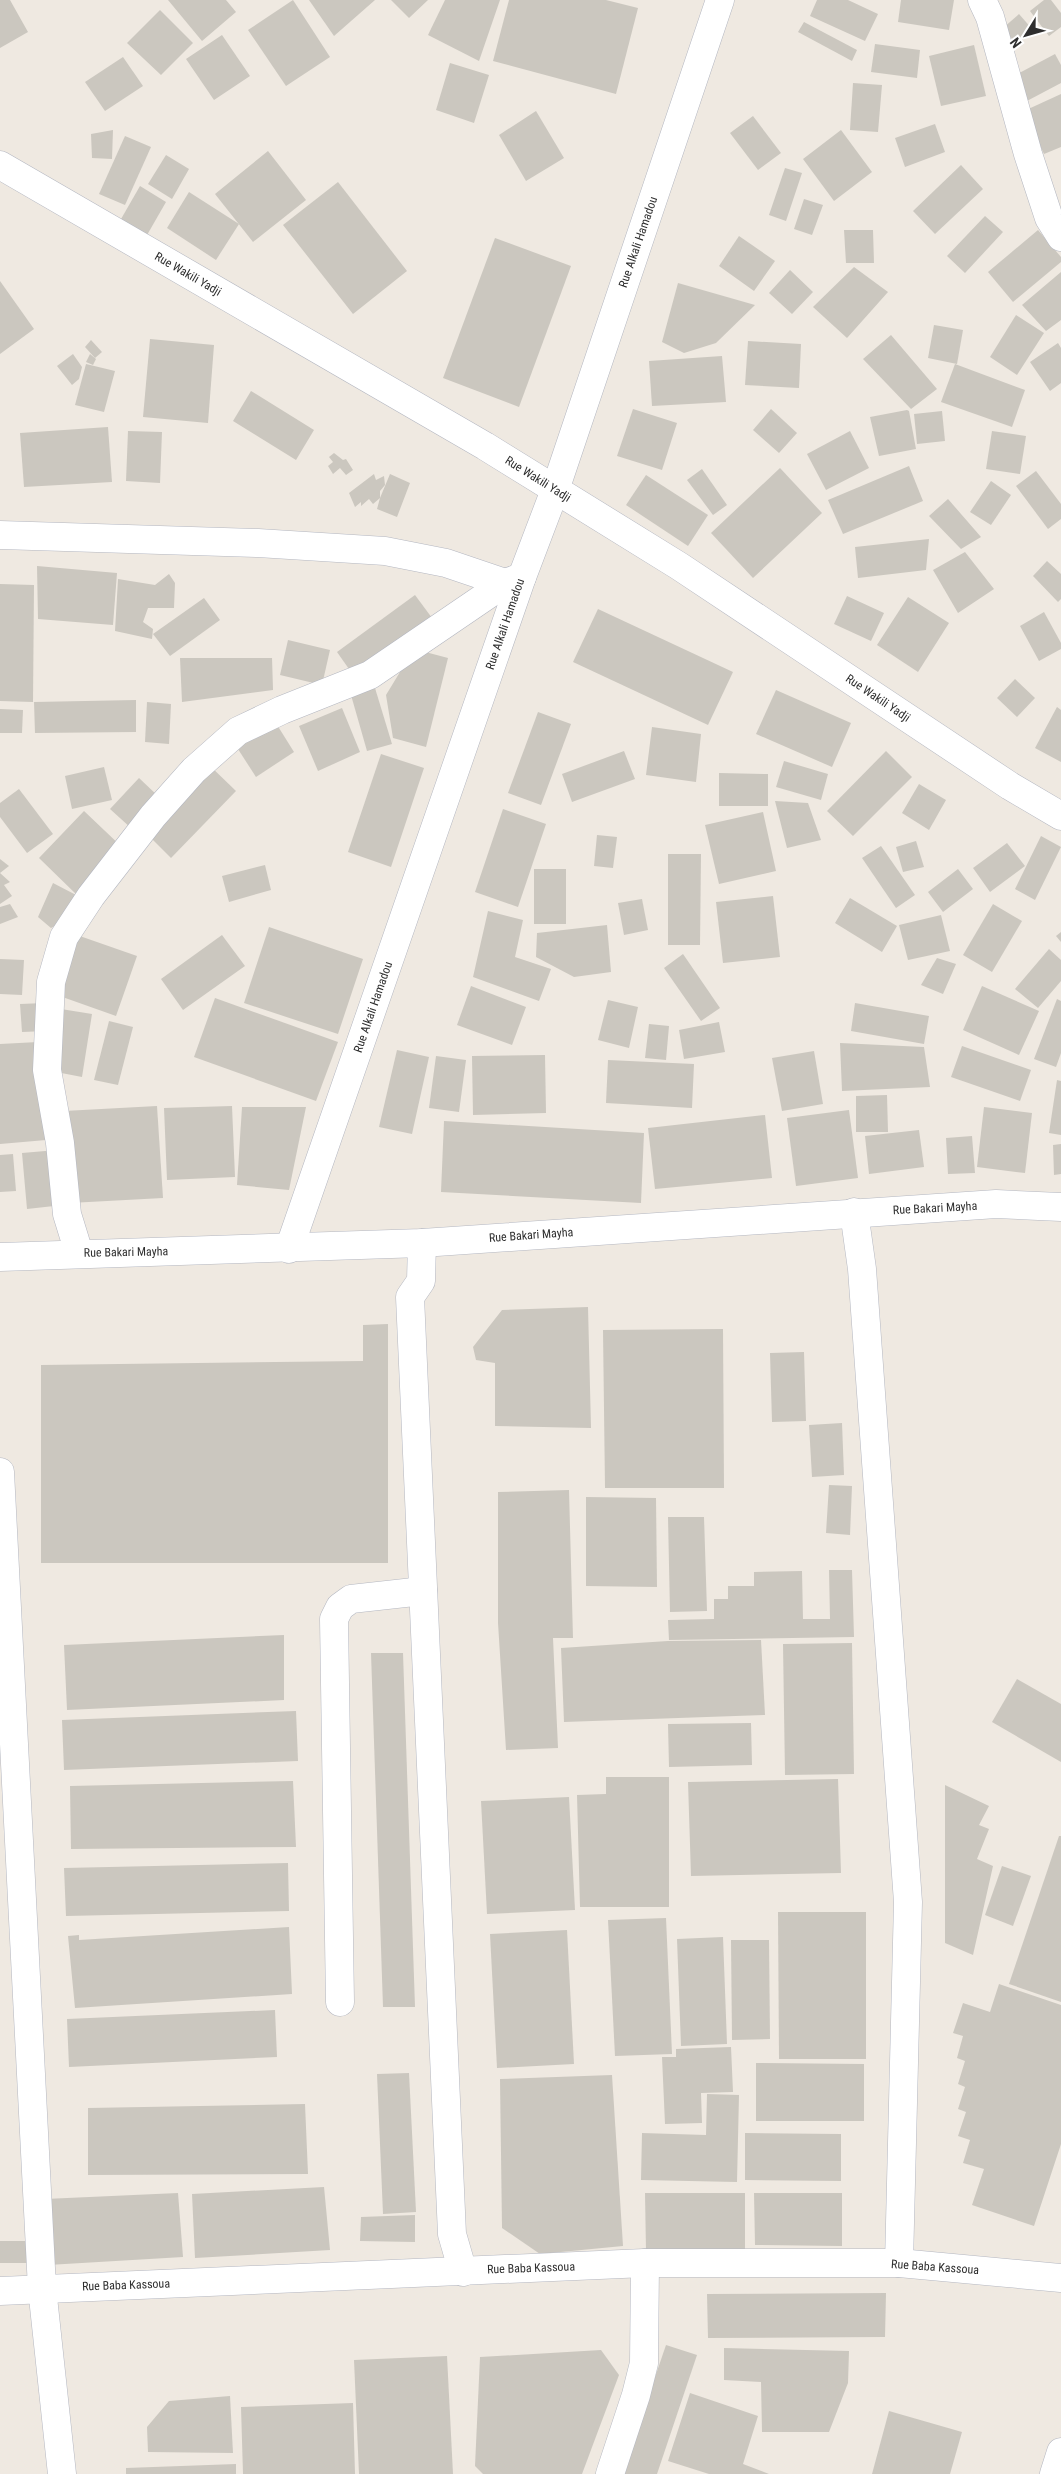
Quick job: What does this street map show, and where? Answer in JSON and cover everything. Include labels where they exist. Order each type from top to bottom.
[{"type":"street","name":"Rue Alkali Hamadou","points":[[289,1248],[513,580],[555,490],[720,0]]},
{"type":"street","points":[[982,0],[990,17],[1028,154],[1049,218],[1061,237]]},
{"type":"street","name":"Rue Wakili Yadji","points":[[0,165],[485,446],[679,566],[1002,780],[1061,816]]},
{"type":"street","points":[[0,535],[258,543],[385,551],[446,563],[513,580]]},
{"type":"street","points":[[79,1254],[67,1214],[60,1143],[47,1070],[51,982],[64,938],[91,896],[153,816],[194,770],[238,731],[282,710],[370,675],[513,580]]},
{"type":"street","name":"Rue Bakari Mayha","points":[[0,1256],[422,1244],[854,1212],[996,1204],[1061,1207]]},
{"type":"street","points":[[854,1212],[862,1269],[908,1902],[900,2264]]},
{"type":"street","points":[[422,1244],[421,1281],[410,1297],[452,2234],[463,2272]]},
{"type":"street","points":[[0,1472],[42,2288],[62,2474]]},
{"type":"street","points":[[340,2002],[334,1619],[340,1607],[350,1599],[423,1591]]},
{"type":"street","points":[[610,2474],[636,2395],[644,2363],[645,2263]]},
{"type":"street","name":"Rue Baba Kassoua","points":[[0,2291],[645,2263],[900,2264],[1061,2278]]},
{"type":"street","points":[[1054,2474],[1061,2452]]},
{"type":"building","points":[[0,0],[10,0],[28,32],[0,48]]},
{"type":"building","points":[[168,0],[226,0],[236,12],[202,41]]},
{"type":"building","points":[[293,0],[330,57],[286,86],[248,30]]},
{"type":"building","points":[[309,0],[375,0],[334,36]]},
{"type":"building","points":[[391,0],[428,0],[409,18]]},
{"type":"building","points":[[445,0],[500,0],[479,61],[428,35]]},
{"type":"building","points":[[509,0],[606,0],[638,8],[616,94],[493,61]]},
{"type":"building","points":[[817,0],[848,0],[878,14],[865,41],[810,16]]},
{"type":"building","points":[[901,0],[954,0],[949,30],[898,22]]},
{"type":"building","points":[[1044,0],[1051,0],[1061,13],[1061,27],[1049,36],[1030,11]]},
{"type":"building","points":[[160,10],[193,43],[161,75],[127,43]]},
{"type":"building","points":[[1019,14],[1033,30],[1017,45],[1003,28]]},
{"type":"building","points":[[804,22],[857,50],[852,61],[798,32]]},
{"type":"building","points":[[222,35],[250,76],[214,100],[186,59]]},
{"type":"building","points":[[875,44],[920,50],[917,78],[871,72]]},
{"type":"building","points":[[974,45],[986,96],[941,106],[929,56]]},
{"type":"building","points":[[1055,54],[1061,65],[1061,83],[1025,102],[1012,77]]},
{"type":"building","points":[[123,57],[143,86],[105,111],[85,82]]},
{"type":"building","points":[[450,63],[489,75],[474,123],[436,110]]},
{"type":"building","points":[[853,83],[882,85],[878,132],[850,130]]},
{"type":"building","points":[[1061,94],[1061,147],[1044,154],[1024,111]]},
{"type":"building","points":[[536,111],[564,158],[526,181],[499,135]]},
{"type":"building","points":[[753,116],[781,153],[758,170],[730,133]]},
{"type":"building","points":[[935,124],[945,152],[905,167],[895,138]]},
{"type":"building","points":[[113,130],[112,159],[92,158],[91,134]]},
{"type":"building","points":[[841,130],[872,172],[834,201],[803,159]]},
{"type":"building","points":[[125,136],[151,147],[125,205],[99,194]]},
{"type":"building","points":[[268,151],[306,200],[253,242],[215,194]]},
{"type":"building","points":[[166,155],[189,169],[172,199],[148,184]]},
{"type":"building","points":[[961,165],[983,189],[935,234],[913,211]]},
{"type":"building","points":[[785,168],[802,173],[786,221],[769,215]]},
{"type":"building","points":[[338,182],[407,271],[353,314],[283,225]]},
{"type":"building","points":[[140,186],[166,202],[143,242],[117,226]]},
{"type":"building","points":[[189,192],[239,224],[216,260],[167,228]]},
{"type":"building","points":[[804,199],[823,205],[812,235],[794,229]]},
{"type":"building","points":[[985,216],[1003,232],[965,273],[947,256]]},
{"type":"building","points":[[844,230],[873,230],[874,263],[846,263]]},
{"type":"building","points":[[1038,230],[1061,257],[1061,262],[1013,302],[988,272]]},
{"type":"building","points":[[739,236],[775,261],[754,291],[719,266]]},
{"type":"building","points":[[495,238],[571,266],[519,407],[443,378]]},
{"type":"building","points":[[854,267],[888,292],[847,338],[813,307]]},
{"type":"building","points":[[790,270],[813,292],[792,314],[769,293]]},
{"type":"building","points":[[1061,272],[1061,320],[1046,331],[1022,305]]},
{"type":"building","points":[[0,281],[34,329],[0,354]]},
{"type":"building","points":[[678,283],[755,305],[716,343],[684,353],[662,342]]},
{"type":"building","points":[[1016,315],[1044,333],[1017,375],[990,357]]},
{"type":"building","points":[[934,325],[963,330],[957,364],[928,358]]},
{"type":"building","points":[[891,335],[937,389],[911,409],[863,359]]},
{"type":"building","points":[[150,339],[214,345],[208,423],[143,417]]},
{"type":"building","points":[[91,340],[102,352],[95,358],[85,347]]},
{"type":"building","points":[[748,341],[801,344],[799,388],[745,385]]},
{"type":"building","points":[[1058,343],[1061,348],[1061,383],[1050,391],[1030,362]]},
{"type":"building","points":[[73,354],[82,367],[79,379],[72,385],[57,366]]},
{"type":"building","points":[[90,354],[96,359],[93,365],[86,362]]},
{"type":"building","points":[[722,356],[726,402],[652,406],[649,361]]},
{"type":"building","points":[[86,364],[115,371],[104,412],[75,405]]},
{"type":"building","points":[[955,364],[1025,390],[1012,427],[941,402]]},
{"type":"building","points":[[251,391],[314,430],[296,460],[233,421]]},
{"type":"building","points":[[633,409],[677,423],[662,470],[617,456]]},
{"type":"building","points":[[771,409],[797,433],[779,453],[753,430]]},
{"type":"building","points":[[909,411],[916,449],[879,456],[870,417]]},
{"type":"building","points":[[942,411],[945,441],[917,444],[914,414]]},
{"type":"building","points":[[108,427],[112,482],[24,487],[20,433]]},
{"type":"building","points":[[128,431],[162,432],[160,483],[126,481]]},
{"type":"building","points":[[850,431],[869,468],[826,490],[807,454]]},
{"type":"building","points":[[992,431],[1026,436],[1020,474],[986,469]]},
{"type":"building","points":[[334,453],[343,460],[346,459],[353,470],[346,475],[340,468],[333,474],[328,466],[333,462],[329,457]]},
{"type":"building","points":[[909,466],[923,501],[843,534],[828,500]]},
{"type":"building","points":[[780,468],[822,513],[753,578],[711,533]]},
{"type":"building","points":[[702,469],[727,505],[713,515],[687,480]]},
{"type":"building","points":[[1036,471],[1061,504],[1061,519],[1048,529],[1016,486]]},
{"type":"building","points":[[374,474],[376,480],[384,476],[385,485],[380,491],[380,498],[373,504],[369,499],[361,506],[361,502],[355,507],[349,493]]},
{"type":"building","points":[[390,474],[410,483],[397,517],[377,509]]},
{"type":"building","points":[[646,475],[708,515],[688,546],[626,505]]},
{"type":"building","points":[[991,481],[1011,495],[991,525],[970,512]]},
{"type":"building","points":[[948,499],[981,537],[961,549],[929,516]]},
{"type":"building","points":[[929,539],[926,570],[858,578],[855,547]]},
{"type":"building","points":[[965,552],[994,589],[958,613],[933,570]]},
{"type":"building","points":[[1047,561],[1061,574],[1061,599],[1058,602],[1033,576]]},
{"type":"building","points":[[37,566],[117,573],[113,625],[38,619]]},
{"type":"building","points":[[169,574],[175,583],[174,608],[148,608],[143,622],[153,629],[152,639],[115,631],[118,579],[155,585]]},
{"type":"building","points":[[0,584],[34,585],[33,702],[0,701]]},
{"type":"building","points":[[415,595],[435,622],[356,679],[337,652]]},
{"type":"building","points":[[847,596],[884,613],[871,641],[834,624]]},
{"type":"building","points":[[908,597],[949,623],[918,672],[877,645]]},
{"type":"building","points":[[204,598],[220,620],[170,656],[153,634]]},
{"type":"building","points":[[598,609],[733,672],[708,725],[573,662]]},
{"type":"building","points":[[1044,612],[1061,643],[1061,649],[1039,661],[1020,626]]},
{"type":"building","points":[[288,640],[330,650],[322,685],[280,675]]},
{"type":"building","points":[[414,649],[448,658],[426,747],[393,738],[386,695]]},
{"type":"building","points":[[180,658],[272,658],[273,690],[182,702]]},
{"type":"building","points":[[1015,679],[1035,698],[1017,717],[997,698]]},
{"type":"building","points":[[375,688],[392,744],[367,751],[351,695]]},
{"type":"building","points":[[776,690],[851,723],[832,767],[756,734]]},
{"type":"building","points":[[136,700],[136,732],[35,733],[34,702]]},
{"type":"building","points":[[147,702],[171,704],[169,744],[145,742]]},
{"type":"building","points":[[1057,707],[1061,710],[1061,762],[1035,748]]},
{"type":"building","points":[[342,708],[360,752],[318,771],[299,726]]},
{"type":"building","points":[[0,709],[23,710],[22,733],[0,733]]},
{"type":"building","points":[[538,712],[571,724],[541,805],[508,793]]},
{"type":"building","points":[[274,720],[294,752],[256,777],[236,746]]},
{"type":"building","points":[[652,727],[701,734],[696,782],[646,775]]},
{"type":"building","points":[[624,751],[635,779],[572,802],[562,774]]},
{"type":"building","points":[[886,751],[912,777],[853,836],[827,811]]},
{"type":"building","points":[[381,754],[424,768],[391,867],[348,852]]},
{"type":"building","points":[[784,761],[828,774],[821,800],[776,787]]},
{"type":"building","points":[[207,763],[236,791],[171,858],[143,830]]},
{"type":"building","points":[[104,767],[112,800],[72,809],[65,776]]},
{"type":"building","points":[[719,773],[768,774],[768,806],[719,806]]},
{"type":"building","points":[[139,778],[159,797],[131,828],[110,809]]},
{"type":"building","points":[[919,784],[946,800],[929,830],[902,813]]},
{"type":"building","points":[[19,789],[53,834],[27,853],[0,817],[0,803]]},
{"type":"building","points":[[775,801],[808,803],[821,840],[787,848]]},
{"type":"building","points":[[503,809],[546,824],[518,907],[475,892]]},
{"type":"building","points":[[84,811],[124,849],[67,919],[51,928],[38,917],[53,883],[78,896],[39,858]]},
{"type":"building","points":[[763,812],[776,871],[719,884],[705,825]]},
{"type":"building","points":[[597,835],[617,837],[613,868],[594,866]]},
{"type":"building","points":[[1041,836],[1061,847],[1035,900],[1015,889]]},
{"type":"building","points":[[916,841],[924,867],[903,872],[896,847]]},
{"type":"building","points":[[1007,843],[1025,866],[990,892],[973,868]]},
{"type":"building","points":[[881,846],[915,895],[896,908],[862,858]]},
{"type":"building","points":[[668,854],[701,854],[700,945],[668,945]]},
{"type":"building","points":[[0,859],[9,866],[0,873]]},
{"type":"building","points":[[265,865],[271,890],[229,902],[222,876]]},
{"type":"building","points":[[534,869],[566,869],[566,924],[534,924]]},
{"type":"building","points":[[958,869],[973,889],[943,912],[928,892]]},
{"type":"building","points":[[0,873],[10,882],[4,885],[12,896],[0,904]]},
{"type":"building","points":[[773,896],[780,957],[723,963],[716,902]]},
{"type":"building","points":[[850,898],[897,926],[882,952],[835,923]]},
{"type":"building","points":[[642,899],[648,930],[624,935],[618,903]]},
{"type":"building","points":[[10,904],[18,917],[0,924],[0,907]]},
{"type":"building","points":[[993,904],[1022,921],[992,972],[963,955]]},
{"type":"building","points":[[488,911],[523,920],[515,957],[551,969],[539,1001],[473,977]]},
{"type":"building","points":[[941,915],[950,951],[908,960],[899,925]]},
{"type":"building","points":[[607,925],[611,972],[574,977],[536,957],[537,933]]},
{"type":"building","points":[[269,927],[363,959],[338,1034],[244,1003]]},
{"type":"building","points":[[1061,932],[1061,942],[1056,936]]},
{"type":"building","points":[[74,934],[137,956],[116,1016],[54,994]]},
{"type":"building","points":[[222,935],[245,966],[183,1010],[161,979]]},
{"type":"building","points":[[1049,949],[1061,960],[1061,981],[1038,1008],[1015,989]]},
{"type":"building","points":[[683,954],[720,1008],[701,1021],[664,968]]},
{"type":"building","points":[[937,958],[956,964],[943,994],[921,985]]},
{"type":"building","points":[[0,959],[24,960],[22,995],[0,994]]},
{"type":"building","points":[[471,986],[526,1007],[512,1045],[457,1025]]},
{"type":"building","points":[[982,986],[1039,1011],[1019,1055],[963,1030]]},
{"type":"building","points":[[215,998],[338,1042],[316,1101],[194,1057]]},
{"type":"building","points":[[1057,999],[1061,1001],[1061,1053],[1056,1067],[1034,1059]]},
{"type":"building","points":[[608,1000],[638,1007],[629,1048],[598,1040]]},
{"type":"building","points":[[45,1003],[47,1031],[22,1032],[20,1004]]},
{"type":"building","points":[[855,1003],[929,1016],[924,1044],[851,1031]]},
{"type":"building","points":[[61,1009],[92,1014],[82,1077],[51,1071]]},
{"type":"building","points":[[109,1021],[133,1027],[118,1085],[94,1080]]},
{"type":"building","points":[[719,1022],[725,1052],[684,1059],[679,1030]]},
{"type":"building","points":[[649,1024],[669,1026],[666,1060],[645,1058]]},
{"type":"building","points":[[38,1042],[46,1140],[0,1144],[0,1044]]},
{"type":"building","points":[[840,1043],[924,1047],[930,1087],[842,1091]]},
{"type":"building","points":[[962,1046],[1031,1070],[1020,1101],[951,1077]]},
{"type":"building","points":[[397,1050],[429,1057],[412,1134],[379,1127]]},
{"type":"building","points":[[814,1051],[823,1104],[782,1111],[772,1058]]},
{"type":"building","points":[[545,1055],[546,1113],[473,1115],[472,1056]]},
{"type":"building","points":[[436,1056],[466,1060],[459,1112],[429,1108]]},
{"type":"building","points":[[608,1060],[694,1064],[692,1108],[606,1103]]},
{"type":"building","points":[[1057,1080],[1061,1081],[1061,1135],[1049,1133]]},
{"type":"building","points":[[887,1095],[888,1132],[856,1132],[856,1096]]},
{"type":"building","points":[[157,1106],[163,1198],[70,1203],[64,1111]]},
{"type":"building","points":[[232,1106],[235,1177],[167,1180],[164,1108]]},
{"type":"building","points":[[242,1107],[306,1107],[289,1190],[237,1185]]},
{"type":"building","points":[[984,1107],[1032,1113],[1025,1173],[977,1167]]},
{"type":"building","points":[[849,1110],[858,1178],[796,1186],[787,1118]]},
{"type":"building","points":[[765,1115],[772,1178],[655,1189],[648,1128]]},
{"type":"building","points":[[444,1121],[644,1133],[641,1203],[441,1192]]},
{"type":"building","points":[[919,1130],[924,1167],[869,1174],[865,1136]]},
{"type":"building","points":[[972,1136],[975,1173],[948,1174],[946,1138]]},
{"type":"building","points":[[1061,1144],[1061,1174],[1054,1175],[1053,1145]]},
{"type":"building","points":[[57,1150],[63,1205],[27,1209],[22,1153]]},
{"type":"building","points":[[13,1154],[16,1191],[0,1192],[0,1155]]},
{"type":"building","points":[[588,1307],[591,1428],[495,1426],[495,1363],[476,1360],[473,1347],[502,1310]]},
{"type":"building","points":[[388,1324],[388,1563],[41,1563],[41,1365],[363,1361],[363,1325]]},
{"type":"building","points":[[723,1329],[724,1488],[605,1488],[603,1330]]},
{"type":"building","points":[[804,1352],[806,1421],[772,1422],[770,1353]]},
{"type":"building","points":[[842,1423],[844,1475],[812,1477],[809,1425]]},
{"type":"building","points":[[829,1485],[852,1486],[850,1535],[826,1533]]},
{"type":"building","points":[[569,1490],[573,1638],[553,1638],[558,1748],[506,1750],[498,1623],[498,1492]]},
{"type":"building","points":[[586,1497],[656,1498],[657,1587],[586,1586]]},
{"type":"building","points":[[668,1517],[704,1517],[707,1611],[670,1612]]},
{"type":"building","points":[[829,1570],[852,1570],[854,1637],[669,1640],[668,1620],[714,1619],[714,1599],[728,1599],[728,1586],[754,1586],[754,1572],[802,1571],[803,1619],[830,1619]]},
{"type":"building","points":[[284,1635],[284,1700],[67,1710],[64,1645]]},
{"type":"building","points":[[761,1640],[765,1715],[564,1722],[561,1648],[668,1641]]},
{"type":"building","points":[[852,1643],[854,1774],[785,1775],[783,1644]]},
{"type":"building","points":[[371,1653],[403,1653],[415,2007],[383,2007]]},
{"type":"building","points":[[1017,1679],[1061,1704],[1061,1762],[992,1722]]},
{"type":"building","points":[[296,1711],[298,1761],[64,1770],[62,1720]]},
{"type":"building","points":[[751,1723],[752,1765],[669,1767],[668,1724]]},
{"type":"building","points":[[606,1777],[669,1777],[669,1907],[580,1907],[577,1795],[606,1794]]},
{"type":"building","points":[[838,1779],[841,1873],[691,1876],[688,1782]]},
{"type":"building","points":[[293,1781],[296,1847],[71,1849],[70,1786]]},
{"type":"building","points":[[945,1785],[989,1806],[979,1825],[989,1829],[977,1859],[993,1866],[973,1955],[945,1943]]},
{"type":"building","points":[[569,1797],[575,1910],[487,1914],[481,1801]]},
{"type":"building","points":[[1059,1836],[1061,1836],[1061,2002],[1009,1984]]},
{"type":"building","points":[[288,1863],[289,1911],[66,1916],[64,1868]]},
{"type":"building","points":[[1002,1866],[1031,1876],[1013,1926],[985,1915]]},
{"type":"building","points":[[778,1912],[866,1912],[866,2059],[779,2059]]},
{"type":"building","points":[[666,1918],[672,2054],[615,2056],[608,1920]]},
{"type":"building","points":[[289,1927],[292,1994],[75,2008],[68,1936],[79,1935],[79,1940]]},
{"type":"building","points":[[567,1930],[574,2064],[497,2068],[490,1934]]},
{"type":"building","points":[[723,1937],[727,2044],[681,2046],[677,1939]]},
{"type":"building","points":[[731,1940],[769,1940],[770,2039],[732,2040]]},
{"type":"building","points":[[999,1984],[1061,2005],[1061,2144],[1034,2226],[972,2205],[984,2169],[963,2163],[970,2140],[958,2136],[966,2112],[958,2109],[965,2087],[958,2084],[965,2061],[957,2058],[963,2036],[953,2033],[963,2003],[990,2012]]},
{"type":"building","points":[[275,2010],[277,2057],[69,2067],[67,2019]]},
{"type":"building","points":[[731,2047],[733,2092],[701,2093],[702,2123],[665,2124],[662,2057],[676,2057],[676,2049]]},
{"type":"building","points":[[756,2063],[864,2064],[864,2121],[756,2121]]},
{"type":"building","points":[[409,2073],[416,2212],[383,2214],[377,2074]]},
{"type":"building","points":[[612,2075],[623,2246],[540,2254],[502,2228],[500,2079]]},
{"type":"building","points":[[707,2094],[739,2095],[737,2182],[641,2180],[642,2133],[706,2135]]},
{"type":"building","points":[[305,2104],[308,2174],[88,2175],[88,2108]]},
{"type":"building","points":[[745,2133],[841,2134],[841,2181],[745,2180]]},
{"type":"building","points":[[324,2187],[330,2250],[195,2258],[192,2194]]},
{"type":"building","points":[[178,2193],[183,2257],[48,2265],[45,2199]]},
{"type":"building","points":[[645,2193],[745,2193],[745,2251],[646,2251]]},
{"type":"building","points":[[754,2193],[842,2193],[842,2246],[755,2245]]},
{"type":"building","points":[[415,2215],[415,2242],[360,2241],[361,2217]]},
{"type":"building","points":[[0,2241],[28,2241],[28,2263],[0,2263]]},
{"type":"building","points":[[886,2293],[885,2337],[708,2338],[707,2294]]},
{"type":"building","points":[[666,2345],[697,2355],[657,2474],[622,2474]]},
{"type":"building","points":[[724,2348],[849,2351],[848,2383],[829,2432],[762,2432],[761,2382],[724,2380]]},
{"type":"building","points":[[601,2350],[619,2375],[582,2474],[483,2474],[475,2466],[480,2357]]},
{"type":"building","points":[[447,2356],[453,2474],[359,2474],[354,2360]]},
{"type":"building","points":[[690,2393],[758,2416],[743,2464],[769,2474],[709,2474],[668,2461]]},
{"type":"building","points":[[230,2396],[233,2453],[148,2452],[147,2427],[169,2401]]},
{"type":"building","points":[[353,2403],[355,2474],[243,2474],[241,2407]]},
{"type":"building","points":[[889,2411],[962,2432],[950,2474],[872,2474]]},
{"type":"building","points":[[236,2464],[236,2474],[126,2474],[126,2468]]}]
